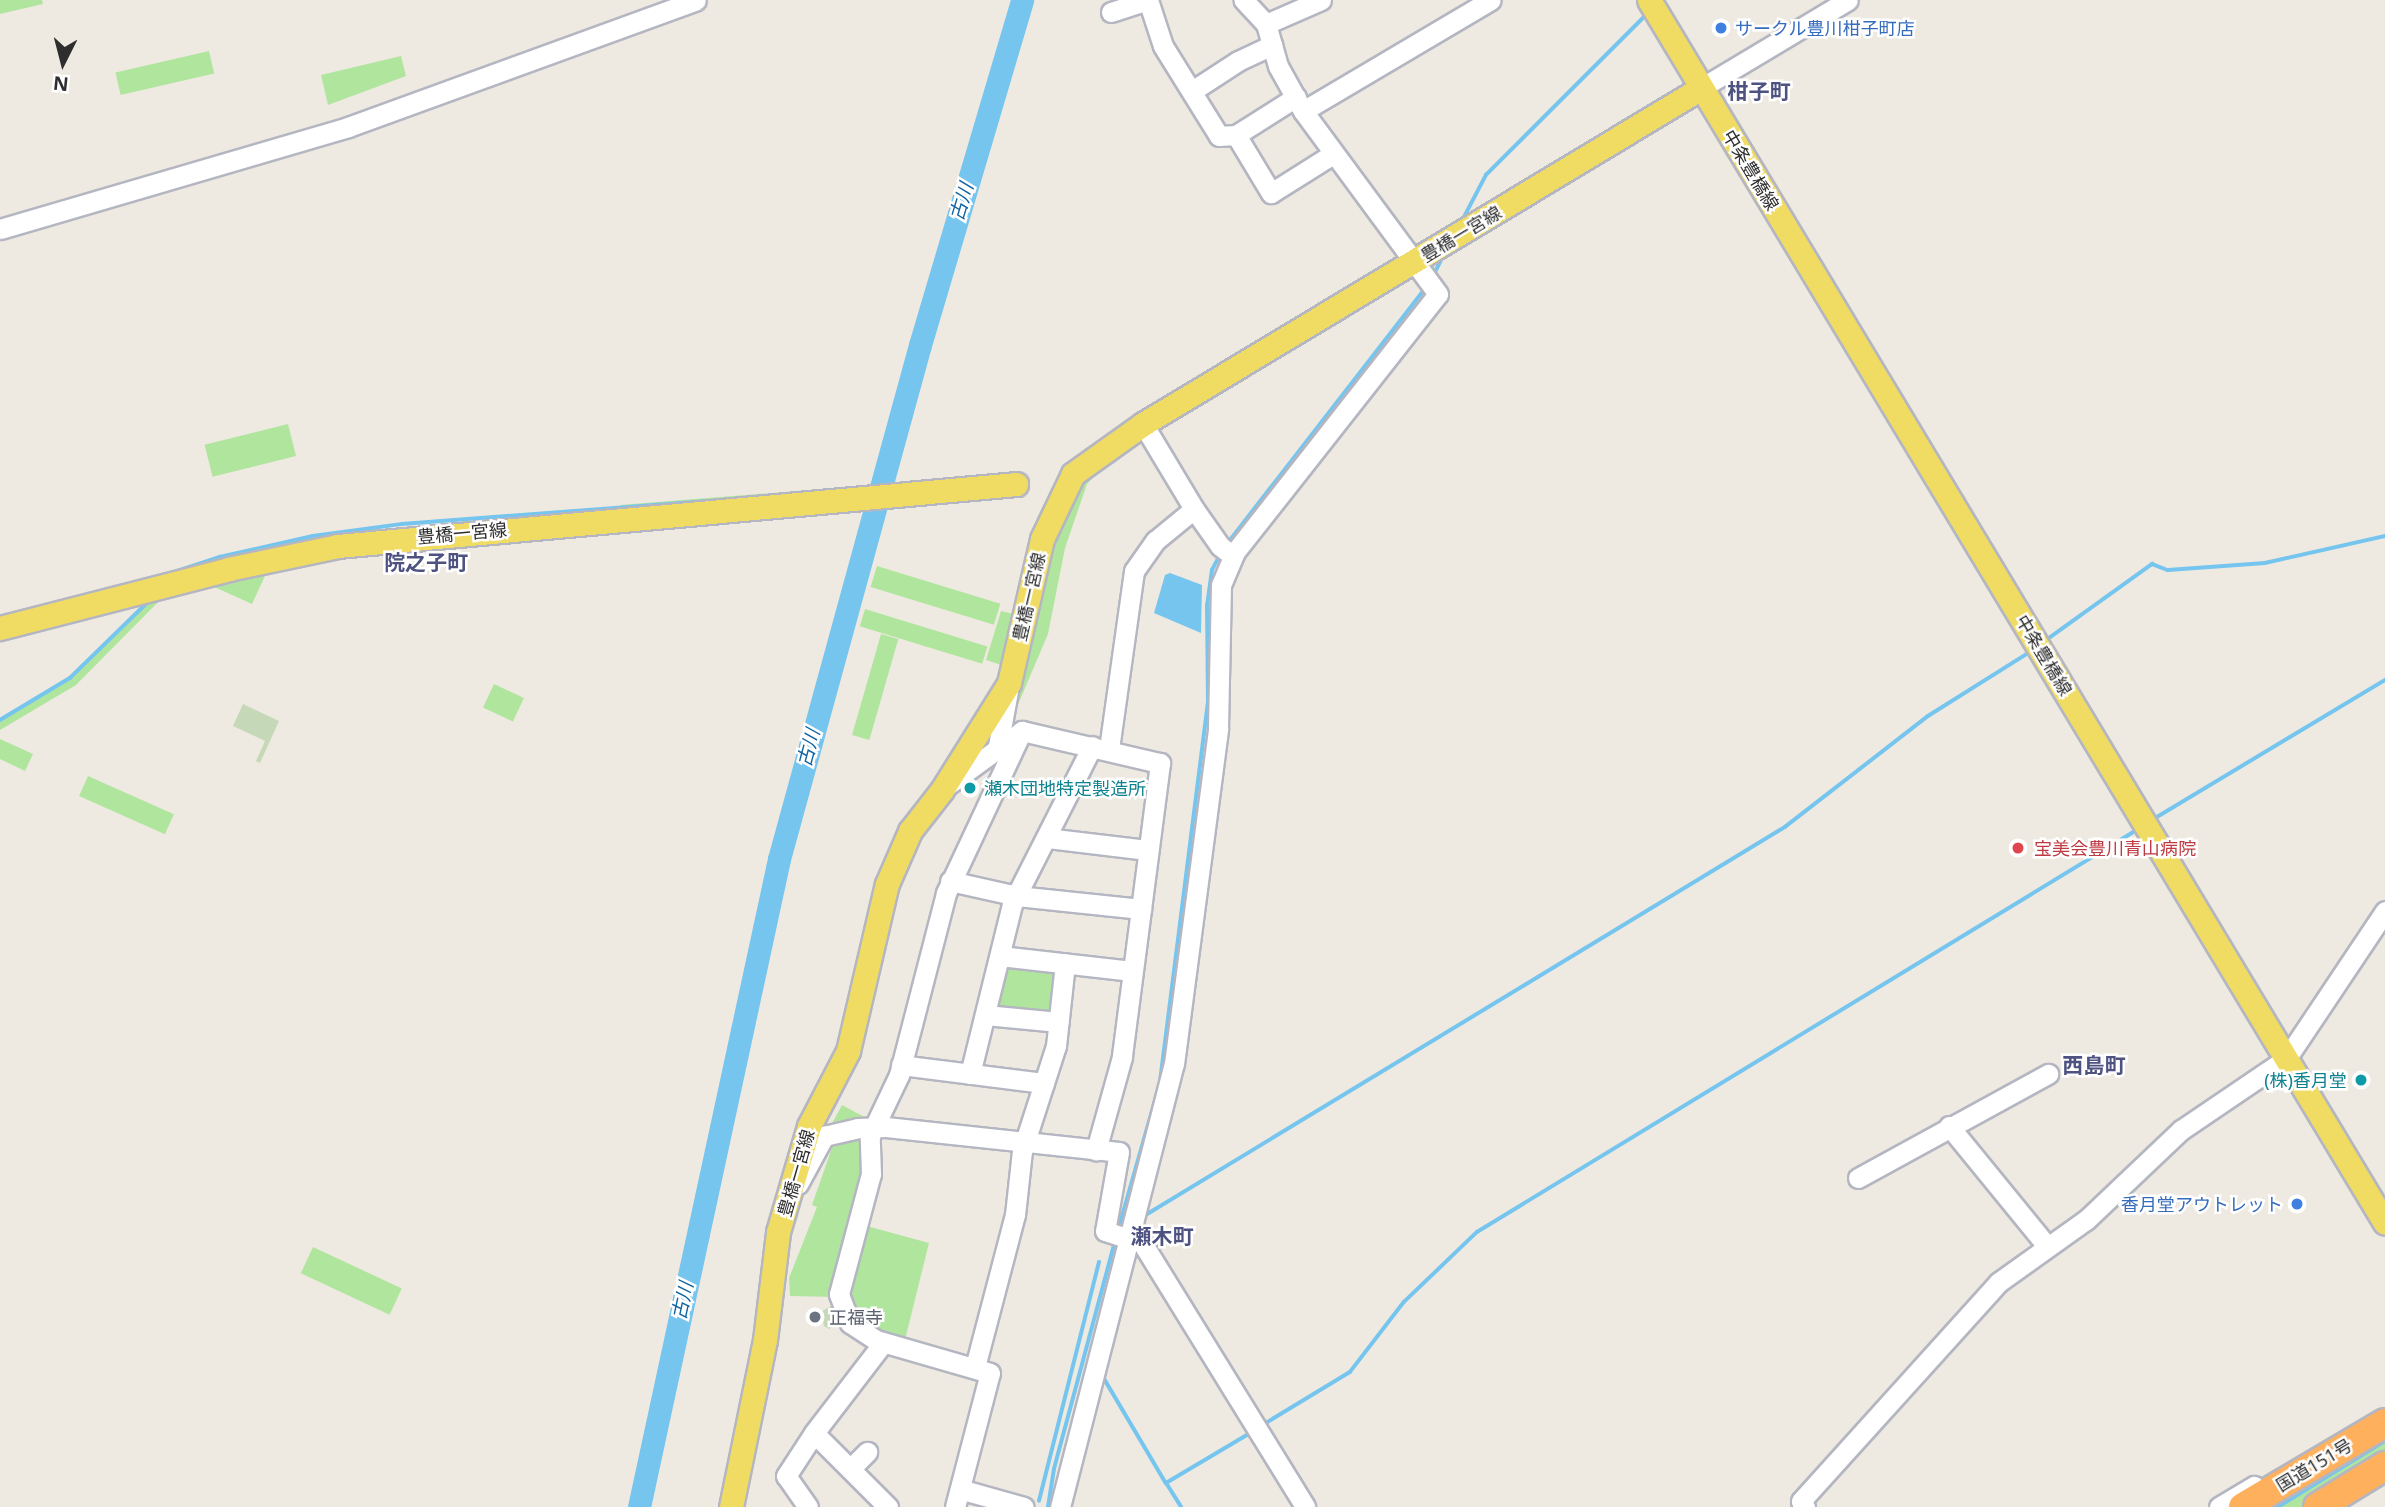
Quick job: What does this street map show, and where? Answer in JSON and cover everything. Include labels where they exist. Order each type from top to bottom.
[{"type":"highway","name":"国道151号","points":[[2243,1507],[2385,1423]]},
{"type":"highway","points":[[2318,1507],[2385,1466]]},
{"type":"main road","points":[[1653,7],[1701,88]]},
{"type":"main road","name":"豊橋一宮線","points":[[731,1507],[765,1340],[778,1231],[793,1191],[809,1126],[851,1042],[887,884],[910,831],[942,790],[1009,683],[1042,539],[1067,483],[1082,465],[1143,425],[1424,275],[1455,236],[1701,88]]},
{"type":"main road","name":"中条豊橋線","points":[[1701,88],[2385,1223]]},
{"type":"main road","name":"豊橋一宮線","points":[[0,628],[338,546],[1016,484]]},
{"type":"street","points":[[0,229],[348,127],[696,0]]},
{"type":"street","points":[[1111,12],[1147,0],[1163,46],[1219,136],[1236,135],[1300,104],[1491,0]]},
{"type":"street","points":[[1060,1507],[1087,1366],[1174,1064],[1221,704],[1219,598],[1227,551],[1438,294],[1333,154],[1300,104],[1278,66],[1266,24],[1244,0]]},
{"type":"street","points":[[1266,24],[1321,0]]},
{"type":"street","points":[[1701,88],[1848,0]]},
{"type":"street","points":[[1192,91],[1238,61],[1273,45]]},
{"type":"street","points":[[1236,135],[1272,193],[1333,154]]},
{"type":"street","points":[[1143,425],[1194,509],[1227,551]]},
{"type":"street","points":[[970,1074],[1017,895],[1100,747],[1134,571],[1155,541],[1194,509]]},
{"type":"street","points":[[990,800],[1009,683]]},
{"type":"street","points":[[1022,731],[950,881],[901,1065],[873,1128],[871,1174],[839,1294],[850,1323],[883,1343],[975,1367],[991,1377],[959,1499],[1024,1507]]},
{"type":"street","points":[[942,790],[1022,731],[1160,763],[1122,1057],[1096,1150]]},
{"type":"street","points":[[1047,838],[1148,850]]},
{"type":"street","points":[[950,881],[1017,895],[1140,909]]},
{"type":"street","points":[[1805,1507],[1801,1501],[1999,1282],[2046,1245],[2086,1220],[2181,1130],[2286,1059],[2385,911]]},
{"type":"street","points":[[1000,956],[1132,971]]},
{"type":"street","points":[[975,1367],[1015,1215],[1025,1142],[1044,1083],[1059,1022],[1065,963]]},
{"type":"street","points":[[985,1015],[1059,1022]]},
{"type":"street","points":[[901,1065],[1044,1083]]},
{"type":"street","points":[[1858,1178],[2048,1073]]},
{"type":"street","points":[[1949,1126],[2046,1245]]},
{"type":"street","points":[[793,1191],[824,1136],[873,1128],[1125,1153],[1105,1229],[1128,1230]]},
{"type":"street","points":[[1128,1230],[1305,1507]]},
{"type":"street","points":[[808,1507],[786,1476],[814,1433],[883,1343]]},
{"type":"street","points":[[814,1433],[888,1507]]},
{"type":"street","points":[[2219,1507],[2312,1450],[2326,1457]]},
{"type":"street","points":[[851,1468],[867,1452]]},
{"type":"street","points":[[2336,1507],[2385,1478]]},
{"type":"green space","points":[[0,0],[42,0],[43,4],[0,14]]},
{"type":"green space","points":[[209,51],[214,73],[121,95],[115,73]]},
{"type":"green space","points":[[401,56],[406,76],[328,105],[321,75]]},
{"type":"green space","points":[[288,424],[296,456],[213,477],[205,445]]},
{"type":"green space","points":[[1143,436],[1145,440],[1105,465],[1087,484],[1065,548],[1048,634],[1011,721],[1056,527],[1075,481]]},
{"type":"green space","points":[[870,485],[868,491],[625,512],[620,505]]},
{"type":"green space","points":[[270,565],[252,604],[201,581]]},
{"type":"green space","points":[[877,566],[1000,604],[994,625],[871,587]]},
{"type":"green space","points":[[169,591],[76,685],[0,730],[0,721],[71,679],[146,604]]},
{"type":"green space","points":[[865,609],[987,646],[982,664],[860,626]]},
{"type":"green space","points":[[1001,611],[1022,616],[1011,668],[986,660]]},
{"type":"green space","points":[[881,634],[898,639],[869,740],[852,735]]},
{"type":"green space","points":[[494,684],[524,698],[513,722],[483,708]]},
{"type":"green space","points":[[243,704],[279,721],[260,763],[256,761],[265,741],[233,726]]},
{"type":"green space","points":[[0,739],[33,754],[25,771],[0,759]]},
{"type":"green space","points":[[88,776],[174,814],[165,834],[79,796]]},
{"type":"green space","points":[[1011,962],[1053,966],[1059,974],[1055,1011],[1046,1018],[998,1013],[992,1003],[1002,967]]},
{"type":"green space","points":[[842,1105],[870,1120],[830,1127]]},
{"type":"green space","points":[[860,1133],[867,1169],[835,1297],[790,1296],[789,1278],[817,1207],[812,1205],[833,1145],[828,1143]]},
{"type":"green space","points":[[863,1225],[929,1243],[904,1344],[858,1324],[845,1286]]},
{"type":"green space","points":[[313,1247],[402,1288],[390,1315],[301,1273]]},
{"type":"green space","points":[[831,1306],[837,1323],[829,1329],[824,1326],[821,1312]]},
{"type":"green space","points":[[2385,1440],[2385,1457],[2303,1507],[2257,1507],[2318,1470]]},
{"type":"water","points":[[1170,573],[1202,585],[1201,633],[1154,613],[1165,575]]},
{"type":"waterway","name":"古川","points":[[639,1507],[779,859],[920,345],[1022,0]]},
{"type":"waterway","points":[[1463,219],[1486,175],[1646,15]]},
{"type":"waterway","points":[[1432,278],[1445,253]]},
{"type":"waterway","points":[[1227,544],[1426,287]]},
{"type":"waterway","points":[[150,580],[220,557],[313,536],[402,524],[721,500]]},
{"type":"waterway","points":[[2045,641],[2152,564],[2168,570],[2265,563],[2385,536]]},
{"type":"waterway","points":[[1160,1082],[1208,701],[1207,606],[1212,570],[1221,553]]},
{"type":"waterway","points":[[0,720],[70,678],[152,598]]},
{"type":"waterway","points":[[1144,1216],[1785,827],[1928,716],[2030,652]]},
{"type":"waterway","points":[[2152,820],[2385,680]]},
{"type":"waterway","points":[[1261,1426],[1350,1372],[1404,1302],[1477,1232],[2137,830]]},
{"type":"waterway","points":[[1119,1227],[1158,1090]]},
{"type":"waterway","points":[[1048,1507],[1054,1469],[1115,1241]]},
{"type":"waterway","points":[[1039,1501],[1099,1262]]},
{"type":"waterway","points":[[1101,1373],[1166,1483]]},
{"type":"waterway","points":[[1181,1507],[1166,1483],[1252,1432]]},
{"type":"waterway","points":[[2278,1507],[2385,1441]]},
{"type":"place","name":"サークル豊川柑子町店","points":[[1721,28]]},
{"type":"place","name":"瀬木団地特定製造所","points":[[970,788]]},
{"type":"place","name":"宝美会豊川青山病院","points":[[2018,848]]},
{"type":"place","name":"(株)香月堂","points":[[2361,1080]]},
{"type":"place","name":"香月堂アウトレット","points":[[2297,1204]]},
{"type":"place","name":"正福寺","points":[[815,1317]]},
{"type":"district","name":"柑子町","points":[[1759,91]]},
{"type":"district","name":"院之子町","points":[[426,562]]},
{"type":"district","name":"西島町","points":[[2094,1065]]},
{"type":"district","name":"瀬木町","points":[[1162,1236]]}]
